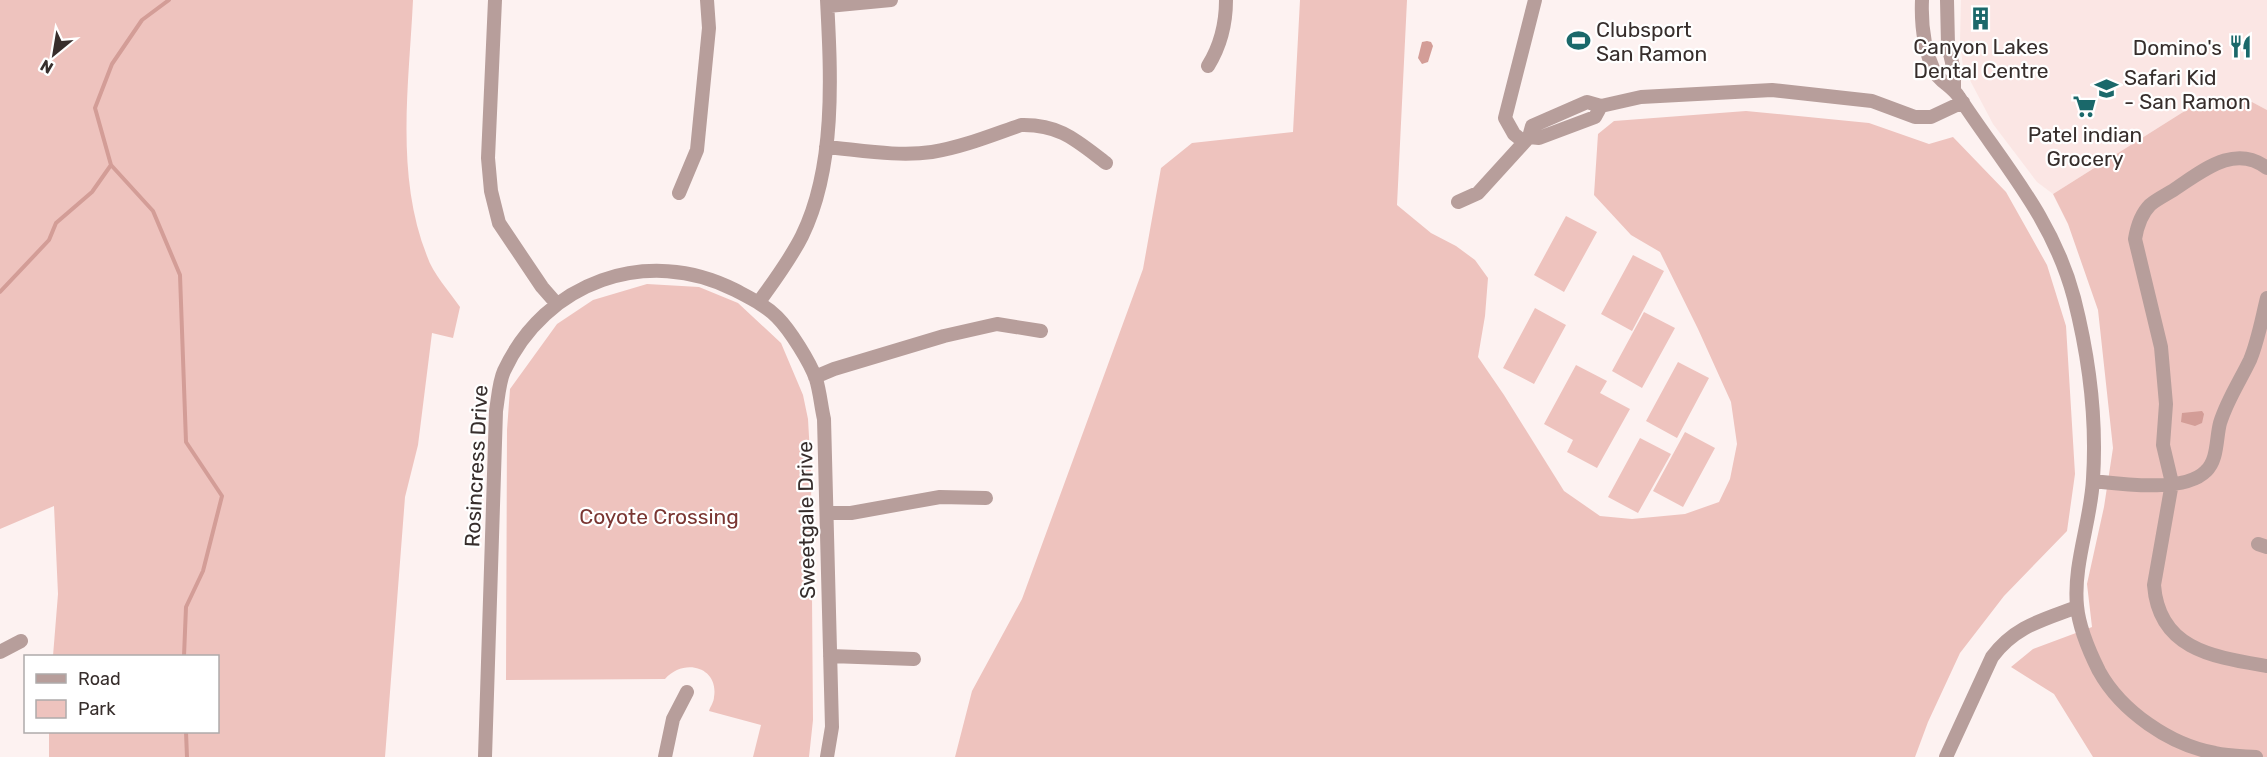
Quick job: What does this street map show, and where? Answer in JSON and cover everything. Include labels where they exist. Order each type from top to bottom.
[{"type":"street","points":[[495,0],[488,158],[491,191],[499,222],[556,303]]},
{"type":"street","points":[[680,193],[697,150],[709,28],[707,0]]},
{"type":"street","points":[[759,302],[791,254],[809,220],[820,183],[825,147],[829,76],[827,3],[891,0]]},
{"type":"street","points":[[1208,66],[1219,48],[1224,30],[1226,0]]},
{"type":"street","points":[[1535,0],[1505,118],[1514,134],[1526,139],[1539,138],[1595,117],[1601,106],[1641,97],[1772,90],[1872,101],[1915,117],[1931,117],[1963,102]]},
{"type":"street","points":[[1922,0],[1922,30],[1935,75],[1954,88],[2030,197],[2055,244],[2073,296],[2086,352],[2094,414],[2093,481],[2079,571],[2077,607],[2086,642],[2100,673],[2118,698],[2138,717],[2170,738],[2214,753],[2256,757]]},
{"type":"street","points":[[1947,0],[1948,45],[1954,71],[1954,88]]},
{"type":"street","points":[[825,147],[906,154],[930,152],[953,148],[1021,125],[1031,125],[1057,129],[1071,136],[1106,163]]},
{"type":"street","points":[[1458,202],[1478,193],[1526,139]]},
{"type":"street","points":[[2267,168],[2259,161],[2246,158],[2216,161],[2150,205],[2137,225],[2135,239],[2161,347],[2166,404],[2163,444],[2172,483],[2154,585],[2155,600],[2160,614],[2171,630],[2191,648],[2223,659],[2267,666]]},
{"type":"street","name":"Rosincress Drive","points":[[485,757],[496,411],[503,373],[523,337],[556,303],[597,281],[636,272],[677,271],[718,281],[759,302]]},
{"type":"street","points":[[2093,481],[2138,485],[2172,483],[2189,481],[2206,471],[2214,454],[2220,423],[2251,358],[2267,298]]},
{"type":"street","name":"Sweetgale Drive","points":[[759,302],[778,318],[815,377],[824,419],[832,727],[827,757]]},
{"type":"street","points":[[815,377],[834,369],[944,336],[998,324],[1041,331]]},
{"type":"street","points":[[827,513],[851,513],[940,497],[986,498]]},
{"type":"street","points":[[1946,757],[1992,657],[2002,643],[2019,630],[2077,607]]},
{"type":"street","points":[[0,652],[21,641]]},
{"type":"street","points":[[830,656],[914,658]]},
{"type":"street","points":[[665,757],[673,719],[687,692]]},
{"type":"shaded area","points":[[1961,0],[2267,0],[2267,110],[2252,102],[2199,102],[2053,194],[2037,182],[1993,124],[1963,67],[1960,42]]},
{"type":"shaded area","points":[[1427,41],[1433,46],[1428,62],[1422,64],[1418,58],[1422,42]]},
{"type":"shaded area","points":[[2202,411],[2204,414],[2202,423],[2195,426],[2181,422],[2182,413]]},
{"type":"green space","points":[[0,0],[413,0],[406,130],[411,194],[417,225],[430,263],[460,307],[453,338],[432,333],[418,445],[405,497],[385,757],[49,757],[49,733],[219,733],[219,655],[53,655],[58,594],[54,506],[0,529]]},
{"type":"green space","points":[[1300,0],[1407,0],[1397,205],[1431,233],[1456,246],[1475,260],[1488,278],[1478,357],[1564,491],[1600,516],[1632,519],[1685,514],[1719,502],[1730,479],[1737,444],[1731,402],[1660,252],[1631,235],[1594,195],[1598,134],[1614,121],[1746,111],[1869,123],[1929,144],[1953,137],[2006,192],[2047,265],[2066,326],[2075,474],[2067,531],[2004,596],[1960,653],[1928,722],[1915,757],[955,757],[972,691],[1022,599],[1143,269],[1161,168],[1192,143],[1293,132]]},
{"type":"green space","points":[[2199,102],[2252,102],[2267,110],[2267,757],[2093,757],[2054,694],[2011,667],[2033,649],[2092,627],[2087,584],[2104,507],[2113,448],[2098,310],[2068,224],[2053,194]]},
{"type":"green space","points":[[1566,216],[1597,232],[1564,292],[1534,275]]},
{"type":"green space","points":[[1633,255],[1664,271],[1632,331],[1601,314]]},
{"type":"green space","name":"Coyote Crossing","points":[[647,284],[699,287],[738,303],[781,343],[803,395],[808,419],[811,472],[813,720],[809,757],[753,757],[761,725],[709,711],[714,699],[714,687],[706,673],[699,669],[682,668],[665,679],[506,680],[507,430],[510,389],[557,324],[593,300]]},
{"type":"green space","points":[[1535,308],[1566,325],[1534,384],[1503,368]]},
{"type":"green space","points":[[1644,312],[1675,328],[1642,388],[1612,371]]},
{"type":"green space","points":[[1678,362],[1709,378],[1677,438],[1646,421]]},
{"type":"green space","points":[[1576,365],[1607,381],[1600,393],[1630,409],[1597,468],[1567,452],[1573,440],[1544,424]]},
{"type":"green space","points":[[1685,432],[1715,448],[1683,507],[1653,491]]},
{"type":"green space","points":[[1640,438],[1671,454],[1638,513],[1608,497]]},
{"type":"waterway","points":[[169,0],[142,20],[112,64],[95,108],[111,165],[153,211],[180,275],[186,442],[222,496],[203,571],[186,607],[184,655]]},
{"type":"waterway","points":[[0,292],[49,240],[56,223],[92,192],[111,165]]},
{"type":"waterway","points":[[186,733],[187,757]]},
{"type":"place","name":"Canyon Lakes Dental Centre","points":[[1981,18]]},
{"type":"place","name":"Clubsport San Ramon","points":[[1578,41]]},
{"type":"place","name":"Domino's","points":[[2240,47]]},
{"type":"place","name":"Safari Kid - San Ramon","points":[[2106,89]]},
{"type":"place","name":"Patel indian Grocery","points":[[2085,106]]}]
